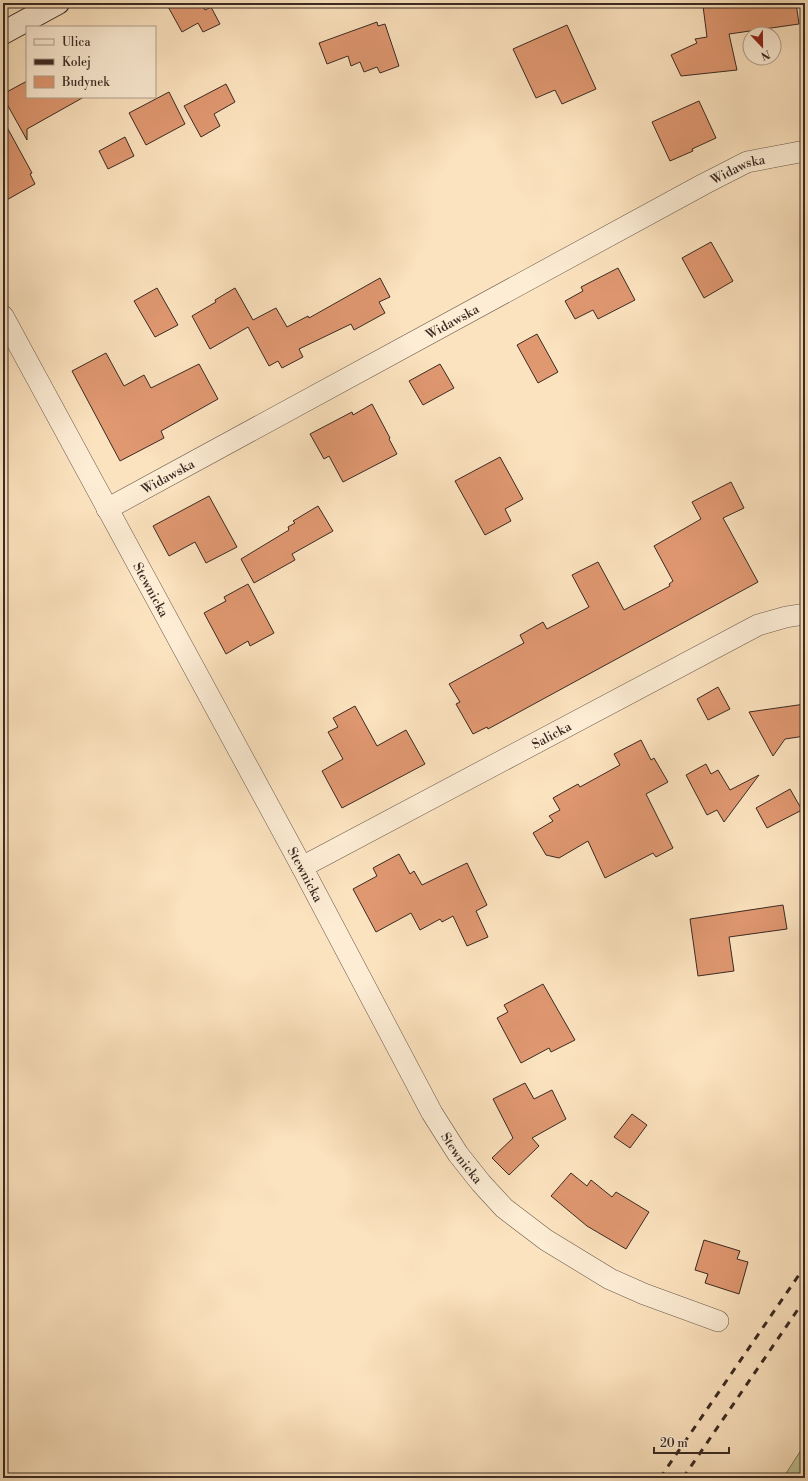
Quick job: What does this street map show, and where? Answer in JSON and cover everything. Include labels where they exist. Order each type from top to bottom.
[{"type":"street","points":[[3,33],[58,3]]},
{"type":"street","name":"Widawska","points":[[107,509],[704,184],[747,162],[805,151]]},
{"type":"street","name":"Stewnicka","points":[[3,316],[302,867],[432,1113],[458,1154],[481,1183],[504,1208],[546,1240],[610,1279],[644,1294],[718,1321]]},
{"type":"street","name":"Salicka","points":[[302,867],[758,625],[786,616],[805,614]]},
{"type":"green space","points":[[805,1444],[805,1478],[783,1478]]},
{"type":"building","points":[[166,3],[201,3],[205,10],[211,7],[220,24],[203,32],[198,23],[182,32]]},
{"type":"building","points":[[723,3],[796,3],[799,24],[782,26],[742,26],[742,32],[729,34],[737,70],[681,76],[671,55],[697,43],[695,39],[707,37],[703,6]]},
{"type":"building","points":[[377,22],[378,26],[385,24],[399,66],[380,73],[377,67],[364,72],[360,62],[351,66],[348,56],[327,64],[319,43]]},
{"type":"building","points":[[567,25],[596,89],[562,104],[555,90],[536,98],[513,49]]},
{"type":"building","points":[[26,82],[26,98],[82,98],[27,129],[27,140],[3,97],[3,94]]},
{"type":"building","points":[[226,84],[235,102],[214,114],[220,126],[201,137],[184,106]]},
{"type":"building","points":[[169,92],[185,124],[146,145],[129,113]]},
{"type":"building","points":[[699,101],[716,138],[692,149],[693,151],[670,161],[652,122]]},
{"type":"building","points":[[3,120],[32,173],[30,174],[35,184],[3,202]]},
{"type":"building","points":[[125,137],[134,156],[108,169],[99,151]]},
{"type":"building","points":[[711,242],[733,281],[704,298],[682,258]]},
{"type":"building","points":[[618,268],[635,300],[598,319],[593,310],[575,319],[565,301],[583,291],[581,287]]},
{"type":"building","points":[[380,278],[390,297],[379,302],[385,313],[354,330],[351,324],[299,349],[303,357],[282,368],[278,361],[269,366],[248,327],[210,349],[192,316],[216,302],[215,300],[235,288],[253,320],[276,308],[287,327],[308,316],[309,318]]},
{"type":"building","points":[[157,288],[178,325],[155,337],[134,301]]},
{"type":"building","points":[[537,334],[558,372],[538,383],[517,345]]},
{"type":"building","points":[[106,353],[124,386],[144,375],[151,388],[199,364],[218,399],[161,431],[164,438],[120,461],[72,371]]},
{"type":"building","points":[[440,364],[454,388],[423,405],[409,381]]},
{"type":"building","points":[[372,404],[397,454],[343,482],[329,456],[324,459],[310,434],[352,412],[353,415]]},
{"type":"building","points":[[500,457],[523,499],[505,509],[511,521],[485,535],[455,481]]},
{"type":"building","points":[[731,482],[744,508],[723,518],[758,582],[488,729],[487,727],[473,734],[456,704],[460,702],[449,684],[524,643],[520,635],[543,622],[547,629],[589,607],[572,575],[598,562],[624,610],[670,586],[669,584],[673,581],[654,546],[701,519],[692,502]]},
{"type":"building","points":[[209,496],[237,547],[206,563],[195,542],[169,556],[153,526]]},
{"type":"building","points":[[318,506],[333,531],[292,554],[295,560],[254,583],[241,559],[289,530],[288,527],[295,523],[293,521]]},
{"type":"building","points":[[248,584],[274,633],[250,646],[248,641],[226,654],[204,613],[226,601],[224,597]]},
{"type":"building","points":[[718,687],[730,709],[708,720],[697,699]]},
{"type":"building","points":[[805,704],[805,736],[785,739],[773,756],[749,712]]},
{"type":"building","points":[[355,706],[377,746],[406,730],[425,764],[342,808],[322,771],[343,759],[328,732],[338,727],[333,718]]},
{"type":"building","points":[[641,740],[651,760],[654,758],[668,782],[646,794],[673,848],[656,857],[653,853],[605,878],[588,841],[559,858],[546,855],[533,833],[553,821],[549,816],[560,810],[553,798],[578,784],[580,787],[620,765],[614,754]]},
{"type":"building","points":[[706,764],[711,774],[718,770],[730,790],[759,775],[724,822],[717,810],[707,815],[686,775]]},
{"type":"building","points":[[790,789],[802,810],[767,828],[756,808]]},
{"type":"building","points":[[399,854],[410,874],[414,871],[422,885],[467,863],[487,905],[476,911],[488,937],[467,946],[453,916],[442,922],[440,919],[420,930],[411,913],[376,932],[353,889],[377,876],[373,868]]},
{"type":"building","points":[[783,905],[787,929],[729,937],[734,971],[698,976],[690,919]]},
{"type":"building","points":[[543,984],[575,1040],[551,1052],[549,1048],[521,1063],[497,1018],[508,1012],[504,1005]]},
{"type":"building","points":[[525,1083],[534,1099],[552,1090],[566,1119],[532,1138],[539,1146],[509,1175],[492,1158],[513,1138],[493,1099]]},
{"type":"building","points":[[632,1114],[647,1125],[630,1148],[614,1137]]},
{"type":"building","points":[[571,1173],[587,1186],[591,1180],[612,1197],[616,1192],[649,1212],[626,1249],[587,1226],[551,1196]]},
{"type":"building","points":[[704,1240],[740,1251],[737,1259],[748,1262],[739,1294],[705,1283],[708,1274],[695,1270]]},
{"type":"railway","points":[[660,1478],[805,1266]]},
{"type":"railway","points":[[683,1478],[805,1299]]}]
